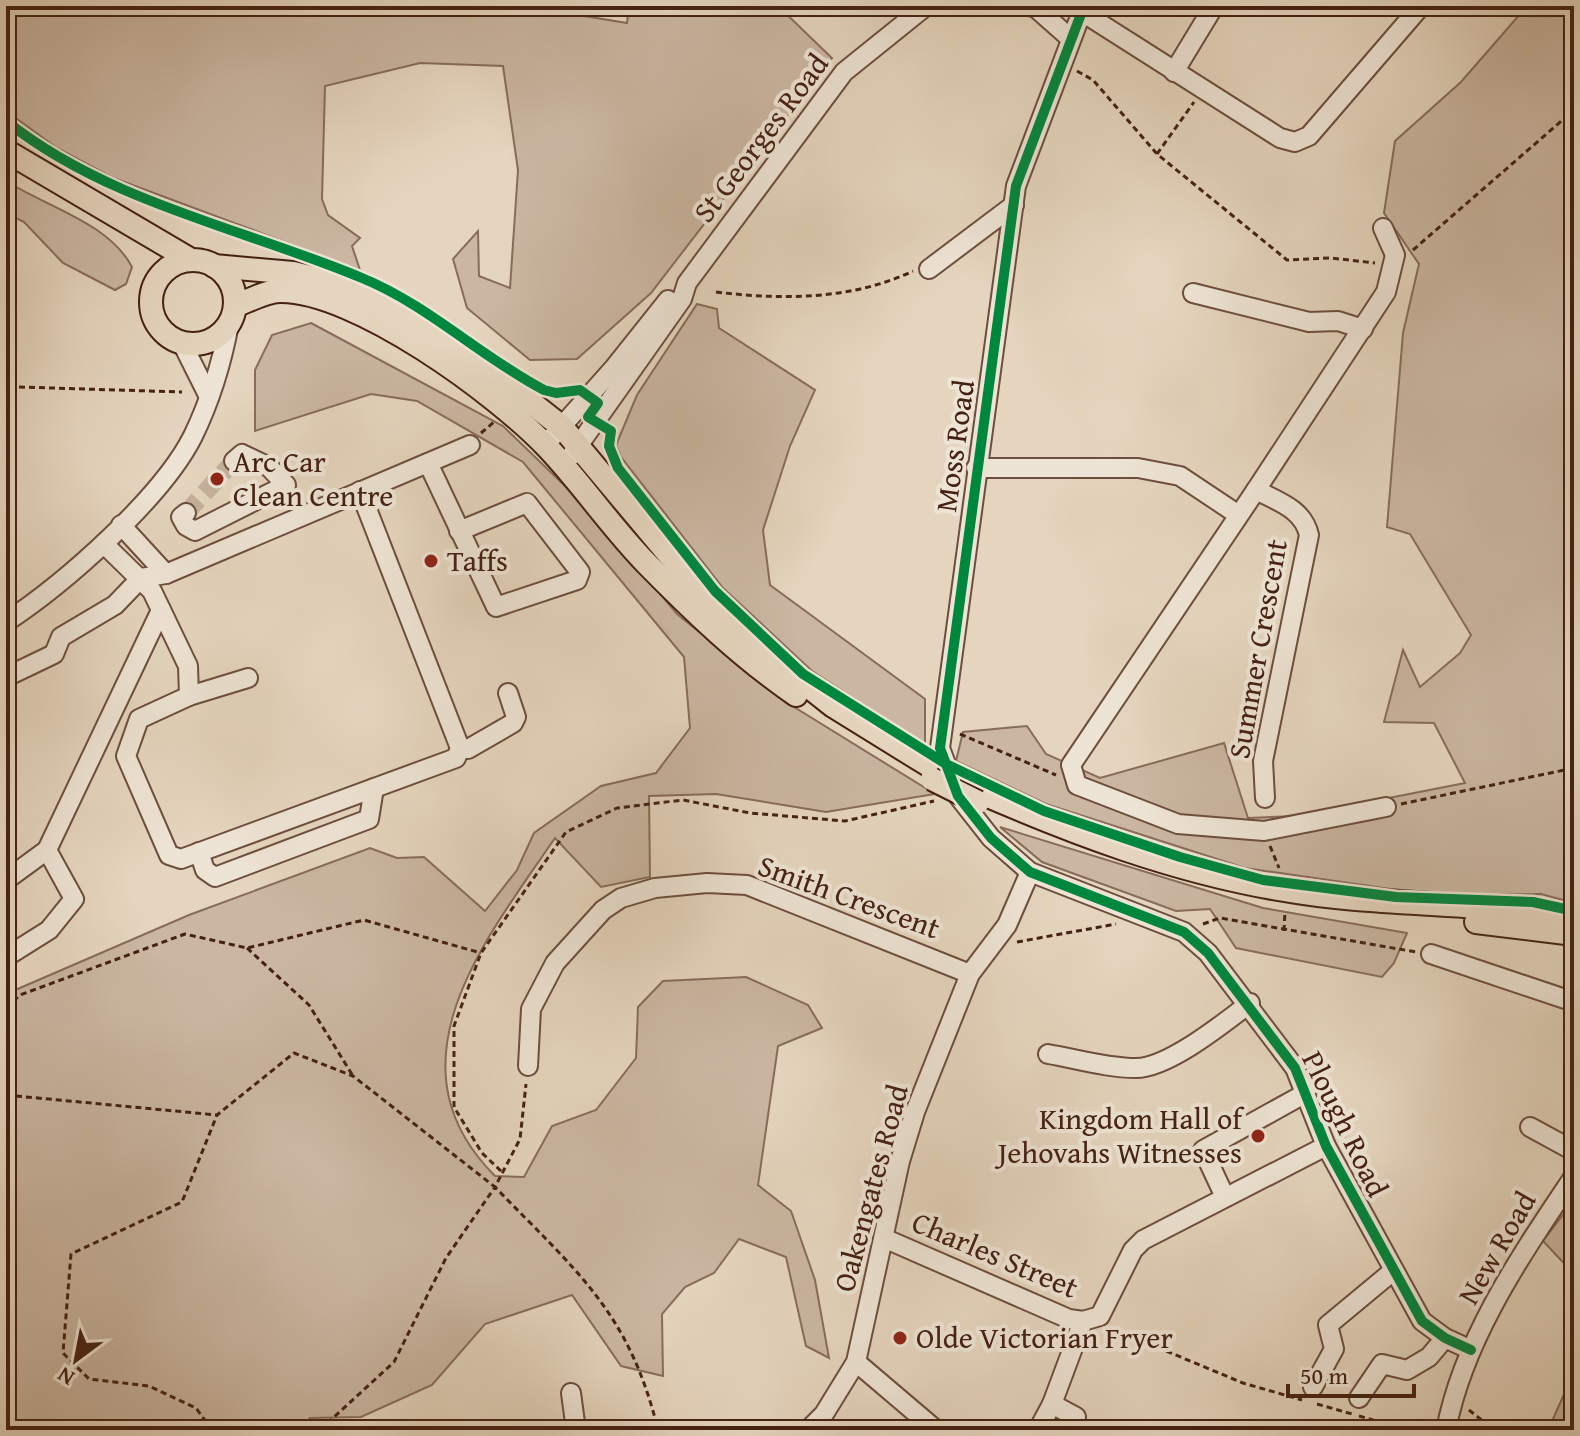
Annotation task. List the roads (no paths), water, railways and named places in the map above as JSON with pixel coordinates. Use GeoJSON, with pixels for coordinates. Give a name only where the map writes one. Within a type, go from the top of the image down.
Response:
{"type":"FeatureCollection","features":[{"type":"Feature","properties":{"kind":"main road"},"geometry":{"type":"LineString","coordinates":[[6,151],[191,260],[214,266],[293,273],[333,283],[385,305],[515,390],[562,427],[580,446],[696,587],[751,641],[808,688],[931,773],[1025,824],[1148,868],[1285,897],[1574,934]]}},
{"type":"Feature","properties":{"kind":"main road"},"geometry":{"type":"LineString","coordinates":[[136,227],[154,254],[159,277]]}},
{"type":"Feature","properties":{"kind":"main road"},"geometry":{"type":"LineString","coordinates":[[191,260],[168,268],[159,277],[151,298],[153,317],[164,333],[182,343],[200,344],[217,337],[232,315],[277,290],[331,300],[378,323],[448,366],[545,445],[643,560],[711,628],[768,676],[845,729],[931,773]]}},
{"type":"Feature","properties":{"kind":"main road"},"geometry":{"type":"LineString","coordinates":[[214,266],[226,276],[233,290],[232,315]]}},
{"type":"Feature","properties":{"kind":"main road"},"geometry":{"type":"LineString","coordinates":[[1285,897],[1574,919]]}},
{"type":"Feature","properties":{"kind":"street","name":"St Georges Road"},"geometry":{"type":"LineString","coordinates":[[563,465],[580,446],[682,299],[687,283],[844,72],[926,6]]}},
{"type":"Feature","properties":{"kind":"street"},"geometry":{"type":"LineString","coordinates":[[1174,72],[1214,6]]}},
{"type":"Feature","properties":{"kind":"street"},"geometry":{"type":"LineString","coordinates":[[1036,7],[1071,39]]}},
{"type":"Feature","properties":{"kind":"street"},"geometry":{"type":"LineString","coordinates":[[1083,9],[1174,72],[1280,138],[1295,142],[1309,136],[1417,7]]}},
{"type":"Feature","properties":{"kind":"street","name":"Moss Road"},"geometry":{"type":"LineString","coordinates":[[1030,872],[991,838],[940,748],[941,726],[1014,205],[1026,153],[1083,9]]}},
{"type":"Feature","properties":{"kind":"street"},"geometry":{"type":"LineString","coordinates":[[934,265],[1014,205]]}},
{"type":"Feature","properties":{"kind":"street","name":"Summer Crescent"},"geometry":{"type":"LineString","coordinates":[[1383,228],[1395,255],[1386,292],[1071,765],[1077,785],[1178,824],[1264,831],[1386,807]]}},
{"type":"Feature","properties":{"kind":"street","name":"St Georges Road"},"geometry":{"type":"LineString","coordinates":[[545,445],[613,369],[675,291],[687,283]]}},
{"type":"Feature","properties":{"kind":"street"},"geometry":{"type":"LineString","coordinates":[[1193,293],[1309,322],[1338,321],[1363,329]]}},
{"type":"Feature","properties":{"kind":"street"},"geometry":{"type":"LineString","coordinates":[[6,622],[34,604],[104,544],[165,477],[192,438],[209,397],[232,315]]}},
{"type":"Feature","properties":{"kind":"street"},"geometry":{"type":"LineString","coordinates":[[182,343],[209,397]]}},
{"type":"Feature","properties":{"kind":"street"},"geometry":{"type":"LineString","coordinates":[[6,677],[54,654],[61,637],[115,605],[141,578],[166,574],[470,445]]}},
{"type":"Feature","properties":{"kind":"street"},"geometry":{"type":"LineString","coordinates":[[186,513],[181,517],[186,526],[195,531],[286,485],[254,458],[242,454],[234,461]]}},
{"type":"Feature","properties":{"kind":"street"},"geometry":{"type":"LineString","coordinates":[[428,463],[459,531],[496,607],[577,580],[580,572],[527,503],[459,531]]}},
{"type":"Feature","properties":{"kind":"street"},"geometry":{"type":"LineString","coordinates":[[976,468],[1138,468],[1180,476],[1237,514]]}},
{"type":"Feature","properties":{"kind":"street","name":"Summer Crescent"},"geometry":{"type":"LineString","coordinates":[[1256,490],[1293,509],[1305,520],[1309,535],[1263,761],[1265,798]]}},
{"type":"Feature","properties":{"kind":"street"},"geometry":{"type":"LineString","coordinates":[[248,678],[189,696],[139,719],[126,756],[169,855],[181,859],[456,758],[460,748],[360,491]]}},
{"type":"Feature","properties":{"kind":"street"},"geometry":{"type":"LineString","coordinates":[[121,525],[166,574]]}},
{"type":"Feature","properties":{"kind":"street"},"geometry":{"type":"LineString","coordinates":[[104,544],[141,578],[161,610],[188,666],[189,696]]}},
{"type":"Feature","properties":{"kind":"street"},"geometry":{"type":"LineString","coordinates":[[6,880],[47,850],[161,610]]}},
{"type":"Feature","properties":{"kind":"street"},"geometry":{"type":"LineString","coordinates":[[460,748],[468,749],[513,723],[516,717],[508,693]]}},
{"type":"Feature","properties":{"kind":"street"},"geometry":{"type":"LineString","coordinates":[[199,852],[205,870],[215,877],[369,819],[374,788]]}},
{"type":"Feature","properties":{"kind":"street"},"geometry":{"type":"LineString","coordinates":[[6,957],[49,930],[74,899],[47,850]]}},
{"type":"Feature","properties":{"kind":"street","name":"Plough Road"},"geometry":{"type":"LineString","coordinates":[[1030,872],[1184,932],[1208,953],[1250,1003],[1295,1068],[1326,1146],[1422,1321],[1445,1338],[1471,1350]]}},
{"type":"Feature","properties":{"kind":"street","name":"Oakengates Road"},"geometry":{"type":"LineString","coordinates":[[808,1430],[824,1414],[856,1362],[886,1239],[900,1161],[915,1112],[970,974],[1007,925],[1030,872]]}},
{"type":"Feature","properties":{"kind":"street","name":"Smith Crescent"},"geometry":{"type":"LineString","coordinates":[[528,1066],[531,1009],[555,963],[603,910],[621,898],[655,888],[707,883],[747,885],[970,974]]}},
{"type":"Feature","properties":{"kind":"street"},"geometry":{"type":"LineString","coordinates":[[1431,954],[1574,1002]]}},
{"type":"Feature","properties":{"kind":"street"},"geometry":{"type":"LineString","coordinates":[[1048,1054],[1139,1068],[1156,1063],[1208,1034],[1250,1003]]}},
{"type":"Feature","properties":{"kind":"street"},"geometry":{"type":"LineString","coordinates":[[1225,1197],[1203,1150],[1306,1093]]}},
{"type":"Feature","properties":{"kind":"street"},"geometry":{"type":"LineString","coordinates":[[1530,1127],[1574,1151]]}},
{"type":"Feature","properties":{"kind":"street"},"geometry":{"type":"LineString","coordinates":[[1038,1430],[1092,1319],[1133,1250],[1143,1240],[1326,1146]]}},
{"type":"Feature","properties":{"kind":"street","name":"New Road"},"geometry":{"type":"LineString","coordinates":[[1446,1430],[1453,1396],[1471,1350],[1523,1253],[1574,1176]]}},
{"type":"Feature","properties":{"kind":"street","name":"Charles Street"},"geometry":{"type":"LineString","coordinates":[[886,1239],[1069,1319],[1092,1319]]}},
{"type":"Feature","properties":{"kind":"street"},"geometry":{"type":"LineString","coordinates":[[1313,1387],[1334,1349],[1328,1325],[1393,1271]]}},
{"type":"Feature","properties":{"kind":"street"},"geometry":{"type":"LineString","coordinates":[[1359,1398],[1382,1364],[1407,1370],[1429,1357],[1445,1338]]}},
{"type":"Feature","properties":{"kind":"street"},"geometry":{"type":"LineString","coordinates":[[856,1362],[936,1430]]}},
{"type":"Feature","properties":{"kind":"street"},"geometry":{"type":"LineString","coordinates":[[571,1393],[576,1430]]}},
{"type":"Feature","properties":{"kind":"street"},"geometry":{"type":"LineString","coordinates":[[1052,1404],[1073,1423]]}},
{"type":"Feature","properties":{"kind":"tunnel"},"geometry":{"type":"LineString","coordinates":[[186,513],[234,461]]}},
{"type":"Feature","properties":{"kind":"place","name":"Arc Car Clean Centre"},"geometry":{"type":"Point","coordinates":[217,479]}},
{"type":"Feature","properties":{"kind":"place","name":"Taffs"},"geometry":{"type":"Point","coordinates":[431,561]}},
{"type":"Feature","properties":{"kind":"place","name":"Kingdom Hall of Jehovahs Witnesses"},"geometry":{"type":"Point","coordinates":[1258,1136]}},
{"type":"Feature","properties":{"kind":"place","name":"Olde Victorian Fryer"},"geometry":{"type":"Point","coordinates":[900,1338]}}]}
